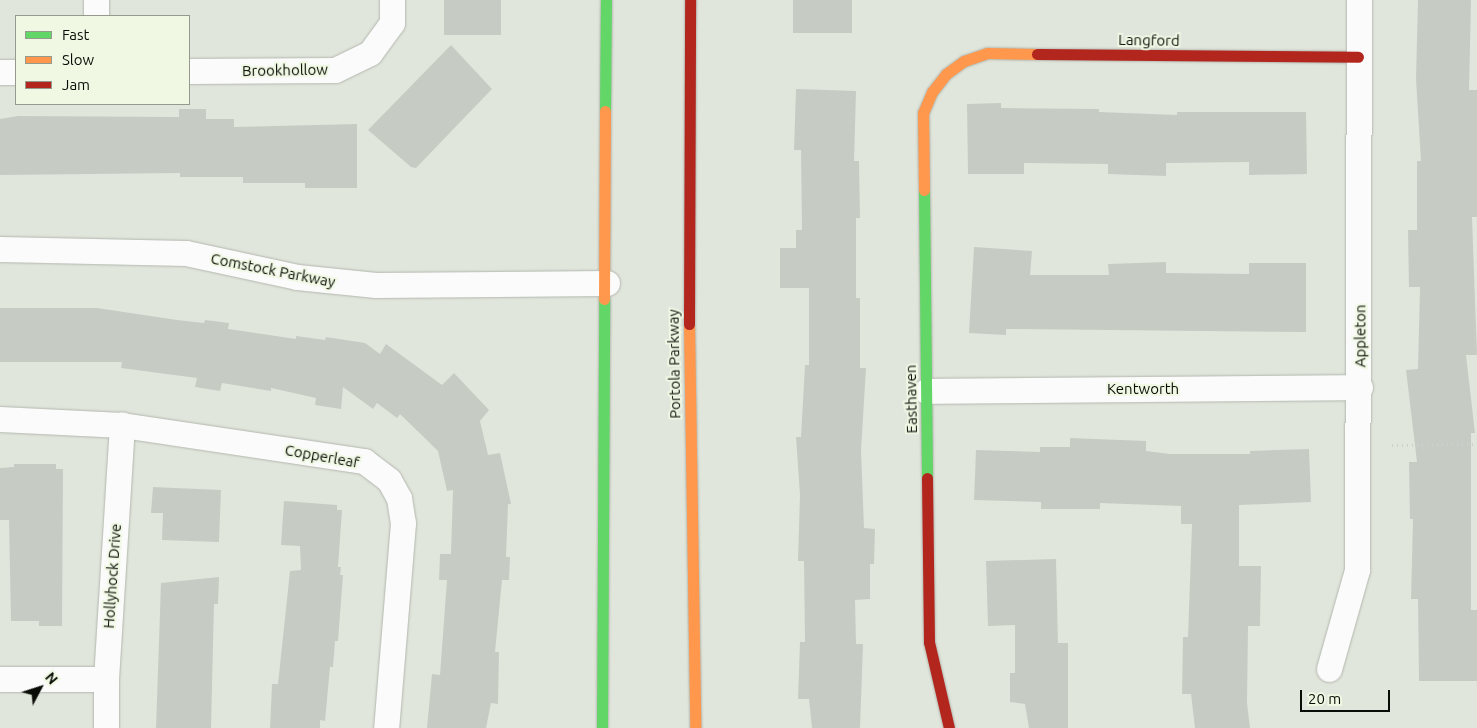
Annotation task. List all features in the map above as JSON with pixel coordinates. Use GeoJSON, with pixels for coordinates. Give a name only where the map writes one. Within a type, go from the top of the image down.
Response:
{"type":"FeatureCollection","features":[{"type":"Feature","properties":{"kind":"main road"},"geometry":{"type":"LineString","coordinates":[[602,728],[607,283],[606,0]]}},
{"type":"Feature","properties":{"kind":"main road","name":"Portola Parkway"},"geometry":{"type":"LineString","coordinates":[[690,0],[688,284],[694,728]]}},
{"type":"Feature","properties":{"kind":"main road","name":"Langford"},"geometry":{"type":"LineString","coordinates":[[946,74],[964,61],[987,53],[1358,57]]}},
{"type":"Feature","properties":{"kind":"main road","name":"Easthaven"},"geometry":{"type":"LineString","coordinates":[[946,74],[932,92],[923,113],[929,642],[949,728]]}},
{"type":"Feature","properties":{"kind":"street"},"geometry":{"type":"LineString","coordinates":[[96,0],[96,15]]}},
{"type":"Feature","properties":{"kind":"street","name":"Appleton"},"geometry":{"type":"LineString","coordinates":[[1329,669],[1357,570],[1360,387],[1358,0]]}},
{"type":"Feature","properties":{"kind":"street","name":"Brookhollow"},"geometry":{"type":"LineString","coordinates":[[190,71],[336,70],[370,52],[392,11]]}},
{"type":"Feature","properties":{"kind":"street"},"geometry":{"type":"LineString","coordinates":[[0,72],[15,72]]}},
{"type":"Feature","properties":{"kind":"street","name":"Comstock Parkway"},"geometry":{"type":"LineString","coordinates":[[0,249],[186,253],[297,277],[376,285],[607,283]]}},
{"type":"Feature","properties":{"kind":"street","name":"Kentworth"},"geometry":{"type":"LineString","coordinates":[[926,390],[1360,387]]}},
{"type":"Feature","properties":{"kind":"street","name":"Copperleaf"},"geometry":{"type":"LineString","coordinates":[[0,419],[122,425],[364,462],[389,480],[399,498],[403,523],[386,728]]}},
{"type":"Feature","properties":{"kind":"street","name":"Hollyhock Drive"},"geometry":{"type":"LineString","coordinates":[[106,728],[106,679],[122,425]]}},
{"type":"Feature","properties":{"kind":"street"},"geometry":{"type":"LineString","coordinates":[[0,679],[106,679]]}},
{"type":"Feature","properties":{"kind":"path"},"geometry":{"type":"LineString","coordinates":[[1392,445],[1477,444]]}},
{"type":"Feature","properties":{"kind":"building"},"geometry":{"type":"Polygon","coordinates":[[[444,0],[501,0],[501,35],[444,35],[444,0]]]}},
{"type":"Feature","properties":{"kind":"building"},"geometry":{"type":"Polygon","coordinates":[[[793,0],[852,0],[852,33],[793,33],[793,0]]]}},
{"type":"Feature","properties":{"kind":"building"},"geometry":{"type":"Polygon","coordinates":[[[1418,0],[1471,0],[1469,90],[1477,90],[1477,217],[1472,217],[1477,355],[1466,355],[1475,433],[1471,433],[1471,610],[1477,610],[1477,681],[1419,681],[1418,599],[1411,599],[1413,519],[1410,519],[1409,462],[1417,462],[1406,370],[1418,369],[1420,287],[1409,287],[1408,230],[1417,230],[1417,161],[1421,161],[1416,79],[1418,0]]]}},
{"type":"Feature","properties":{"kind":"building"},"geometry":{"type":"Polygon","coordinates":[[[451,45],[492,89],[416,168],[411,167],[368,130],[451,45]]]}},
{"type":"Feature","properties":{"kind":"building"},"geometry":{"type":"Polygon","coordinates":[[[796,89],[856,91],[854,161],[859,161],[860,218],[856,218],[856,298],[860,298],[860,368],[866,368],[861,450],[864,528],[875,529],[874,564],[870,564],[870,599],[855,600],[856,644],[863,644],[860,728],[812,728],[809,699],[798,699],[800,642],[805,642],[804,561],[798,561],[800,495],[796,437],[801,437],[805,365],[809,365],[809,288],[780,288],[780,248],[796,248],[796,230],[802,230],[801,150],[794,150],[796,89]]]}},
{"type":"Feature","properties":{"kind":"building"},"geometry":{"type":"Polygon","coordinates":[[[1001,103],[1001,108],[1099,109],[1099,112],[1177,115],[1177,112],[1306,112],[1307,174],[1249,175],[1249,162],[1166,163],[1166,176],[1108,174],[1108,164],[1024,163],[1024,174],[968,174],[967,104],[1001,103]]]}},
{"type":"Feature","properties":{"kind":"building"},"geometry":{"type":"Polygon","coordinates":[[[179,109],[206,109],[206,119],[234,119],[234,127],[357,124],[357,188],[305,188],[305,183],[243,183],[243,177],[180,177],[180,173],[0,175],[0,119],[18,116],[179,117],[179,109]]]}},
{"type":"Feature","properties":{"kind":"building"},"geometry":{"type":"Polygon","coordinates":[[[974,247],[1032,251],[1030,275],[1109,275],[1108,264],[1166,262],[1166,273],[1249,274],[1249,263],[1306,263],[1306,332],[1006,329],[1006,335],[969,333],[974,247]]]}},
{"type":"Feature","properties":{"kind":"building"},"geometry":{"type":"Polygon","coordinates":[[[0,308],[97,308],[204,323],[205,320],[229,323],[228,329],[296,339],[296,336],[325,340],[326,337],[365,343],[380,354],[386,344],[442,385],[454,373],[489,410],[480,421],[488,455],[500,453],[511,504],[508,504],[506,557],[510,557],[509,580],[502,580],[495,652],[499,652],[498,704],[491,703],[486,728],[427,728],[432,674],[440,675],[447,580],[439,580],[440,554],[451,554],[453,490],[447,491],[438,451],[400,414],[397,418],[377,403],[373,409],[343,387],[341,409],[315,405],[316,398],[271,388],[271,391],[222,383],[220,391],[195,387],[197,378],[121,368],[122,362],[0,362],[0,308]]]}},
{"type":"Feature","properties":{"kind":"building"},"geometry":{"type":"Polygon","coordinates":[[[1070,438],[1146,441],[1146,451],[1170,454],[1250,454],[1250,451],[1309,449],[1311,502],[1239,505],[1239,566],[1261,566],[1260,626],[1248,626],[1247,703],[1250,728],[1195,728],[1191,694],[1182,694],[1183,637],[1188,637],[1192,524],[1181,524],[1181,506],[1100,503],[1100,509],[1041,509],[1041,502],[974,500],[976,450],[1040,452],[1040,447],[1070,447],[1070,438]]]}},
{"type":"Feature","properties":{"kind":"building"},"geometry":{"type":"Polygon","coordinates":[[[14,464],[56,464],[56,469],[63,469],[62,626],[39,626],[39,621],[11,621],[9,520],[0,520],[0,468],[14,467],[14,464]]]}},
{"type":"Feature","properties":{"kind":"building"},"geometry":{"type":"Polygon","coordinates":[[[153,487],[221,490],[219,542],[162,540],[163,513],[151,513],[153,487]]]}},
{"type":"Feature","properties":{"kind":"building"},"geometry":{"type":"Polygon","coordinates":[[[284,501],[337,505],[337,510],[342,510],[338,567],[341,567],[340,575],[343,575],[338,641],[335,641],[333,667],[330,667],[325,721],[320,720],[320,728],[270,728],[272,684],[278,684],[290,571],[301,570],[300,546],[281,545],[284,501]]]}},
{"type":"Feature","properties":{"kind":"building"},"geometry":{"type":"Polygon","coordinates":[[[1056,559],[1058,643],[1068,643],[1068,728],[1029,728],[1025,704],[1010,702],[1010,673],[1015,673],[1015,625],[988,626],[986,561],[1056,559]]]}},
{"type":"Feature","properties":{"kind":"building"},"geometry":{"type":"Polygon","coordinates":[[[219,577],[218,604],[214,604],[211,728],[156,728],[161,583],[219,577]]]}},
{"type":"Feature","properties":{"kind":"traffic: fast"},"geometry":{"type":"LineString","coordinates":[[605,111],[606,0]]}},
{"type":"Feature","properties":{"kind":"traffic: fast"},"geometry":{"type":"LineString","coordinates":[[924,190],[927,478]]}},
{"type":"Feature","properties":{"kind":"traffic: fast"},"geometry":{"type":"LineString","coordinates":[[602,728],[604,299]]}},
{"type":"Feature","properties":{"kind":"traffic: slow"},"geometry":{"type":"LineString","coordinates":[[924,190],[923,113],[932,92],[946,74],[964,61],[987,53],[1037,54]]}},
{"type":"Feature","properties":{"kind":"traffic: slow"},"geometry":{"type":"LineString","coordinates":[[604,299],[605,111]]}},
{"type":"Feature","properties":{"kind":"traffic: slow"},"geometry":{"type":"LineString","coordinates":[[689,324],[695,728]]}},
{"type":"Feature","properties":{"kind":"traffic: jam"},"geometry":{"type":"LineString","coordinates":[[689,324],[690,0]]}},
{"type":"Feature","properties":{"kind":"traffic: jam"},"geometry":{"type":"LineString","coordinates":[[1037,54],[1358,57]]}},
{"type":"Feature","properties":{"kind":"traffic: jam"},"geometry":{"type":"LineString","coordinates":[[927,478],[929,642],[949,728]]}}]}
